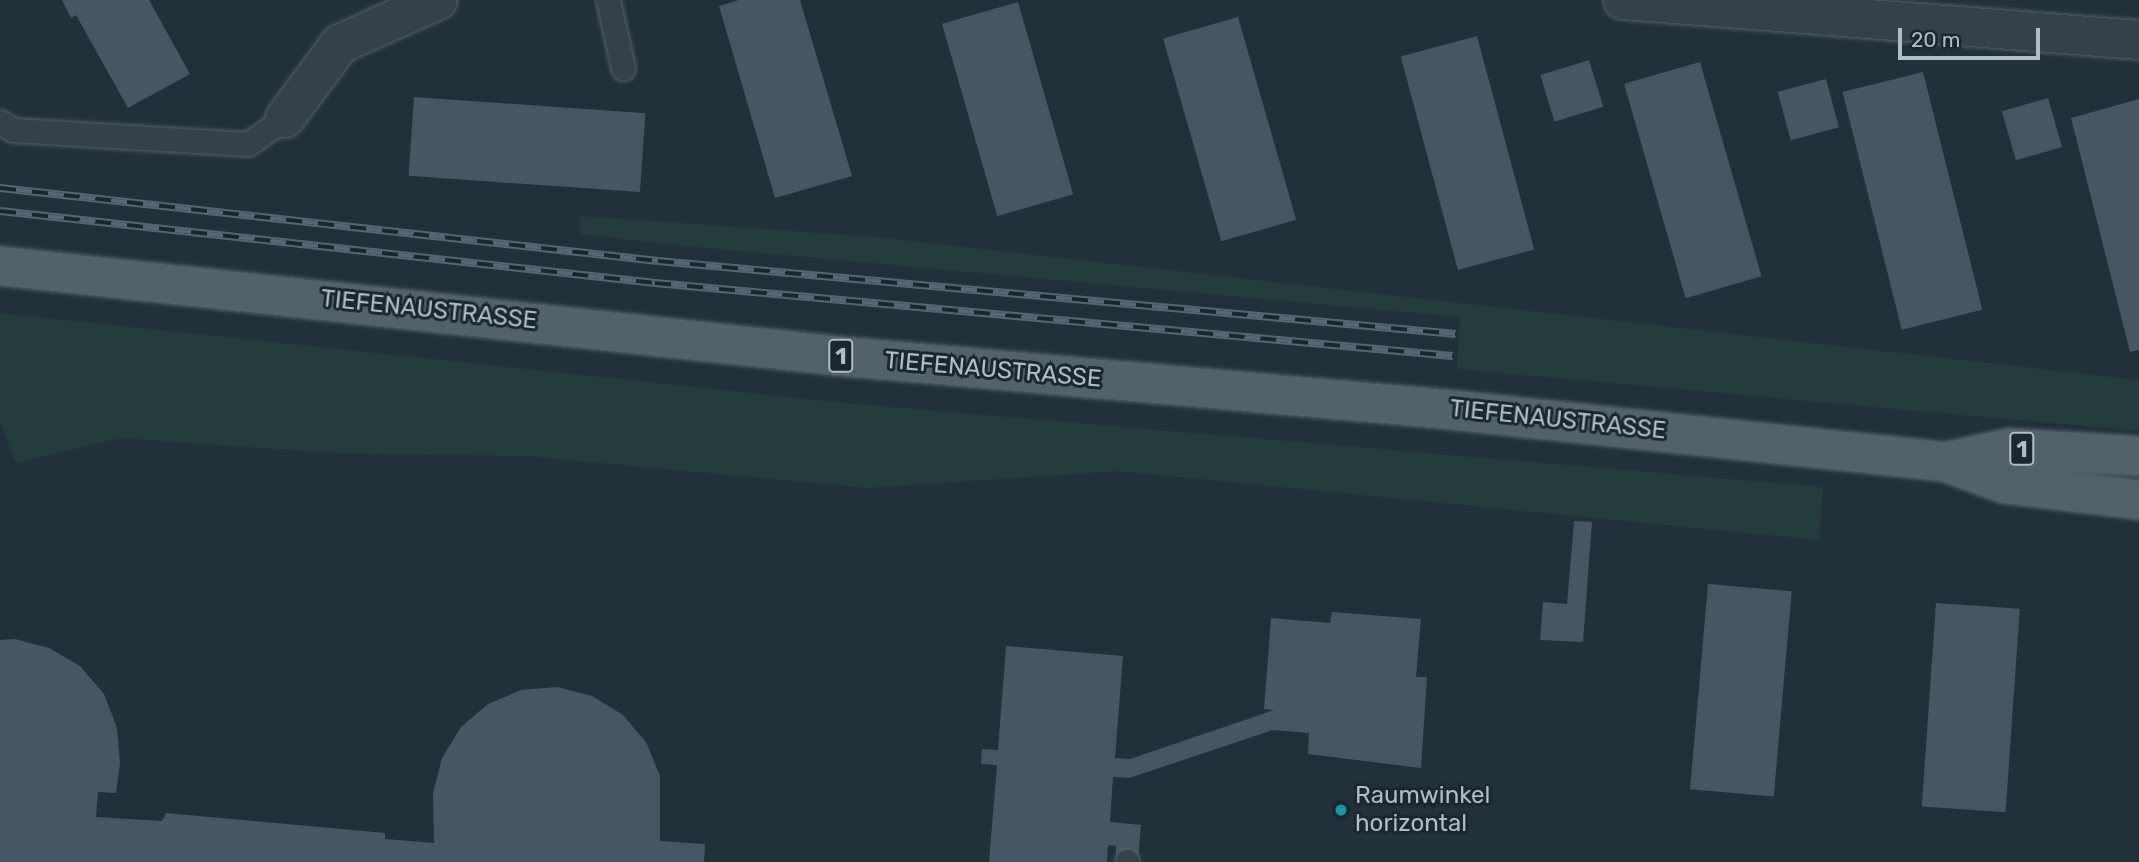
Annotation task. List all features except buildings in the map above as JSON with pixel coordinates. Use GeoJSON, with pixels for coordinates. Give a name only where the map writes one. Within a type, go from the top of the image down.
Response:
{"type":"FeatureCollection","features":[{"type":"Feature","properties":{"kind":"main road","name":"TIEFENAUSTRASSE"},"geometry":{"type":"LineString","coordinates":[[0,266],[261,290],[838,356],[1456,410],[1945,462],[2005,484],[2139,500]]}},
{"type":"Feature","properties":{"kind":"main road","name":"TIEFENAUSTRASSE"},"geometry":{"type":"LineString","coordinates":[[1945,462],[2009,449],[2139,456]]}},
{"type":"Feature","properties":{"kind":"street"},"geometry":{"type":"LineString","coordinates":[[285,118],[340,44],[438,0]]}},
{"type":"Feature","properties":{"kind":"street"},"geometry":{"type":"LineString","coordinates":[[1623,0],[2139,40]]}},
{"type":"Feature","properties":{"kind":"lane"},"geometry":{"type":"LineString","coordinates":[[608,0],[623,68]]}},
{"type":"Feature","properties":{"kind":"lane"},"geometry":{"type":"LineString","coordinates":[[0,122],[13,130],[248,144],[285,118]]}},
{"type":"Feature","properties":{"kind":"green space"},"geometry":{"type":"Polygon","coordinates":[[[580,216],[876,237],[2139,380],[2139,431],[1457,369],[1460,317],[579,234],[580,216]]]}},
{"type":"Feature","properties":{"kind":"green space"},"geometry":{"type":"Polygon","coordinates":[[[0,313],[845,403],[1823,487],[1819,540],[1118,471],[868,488],[525,456],[331,453],[120,438],[16,463],[0,422],[0,313]]]}},
{"type":"Feature","properties":{"kind":"railway"},"geometry":{"type":"LineString","coordinates":[[0,188],[658,261],[1456,334]]}},
{"type":"Feature","properties":{"kind":"railway"},"geometry":{"type":"LineString","coordinates":[[0,211],[655,283],[1453,356]]}},
{"type":"Feature","properties":{"kind":"place","name":"Raumwinkel horizontal"},"geometry":{"type":"Point","coordinates":[1341,810]}}]}
